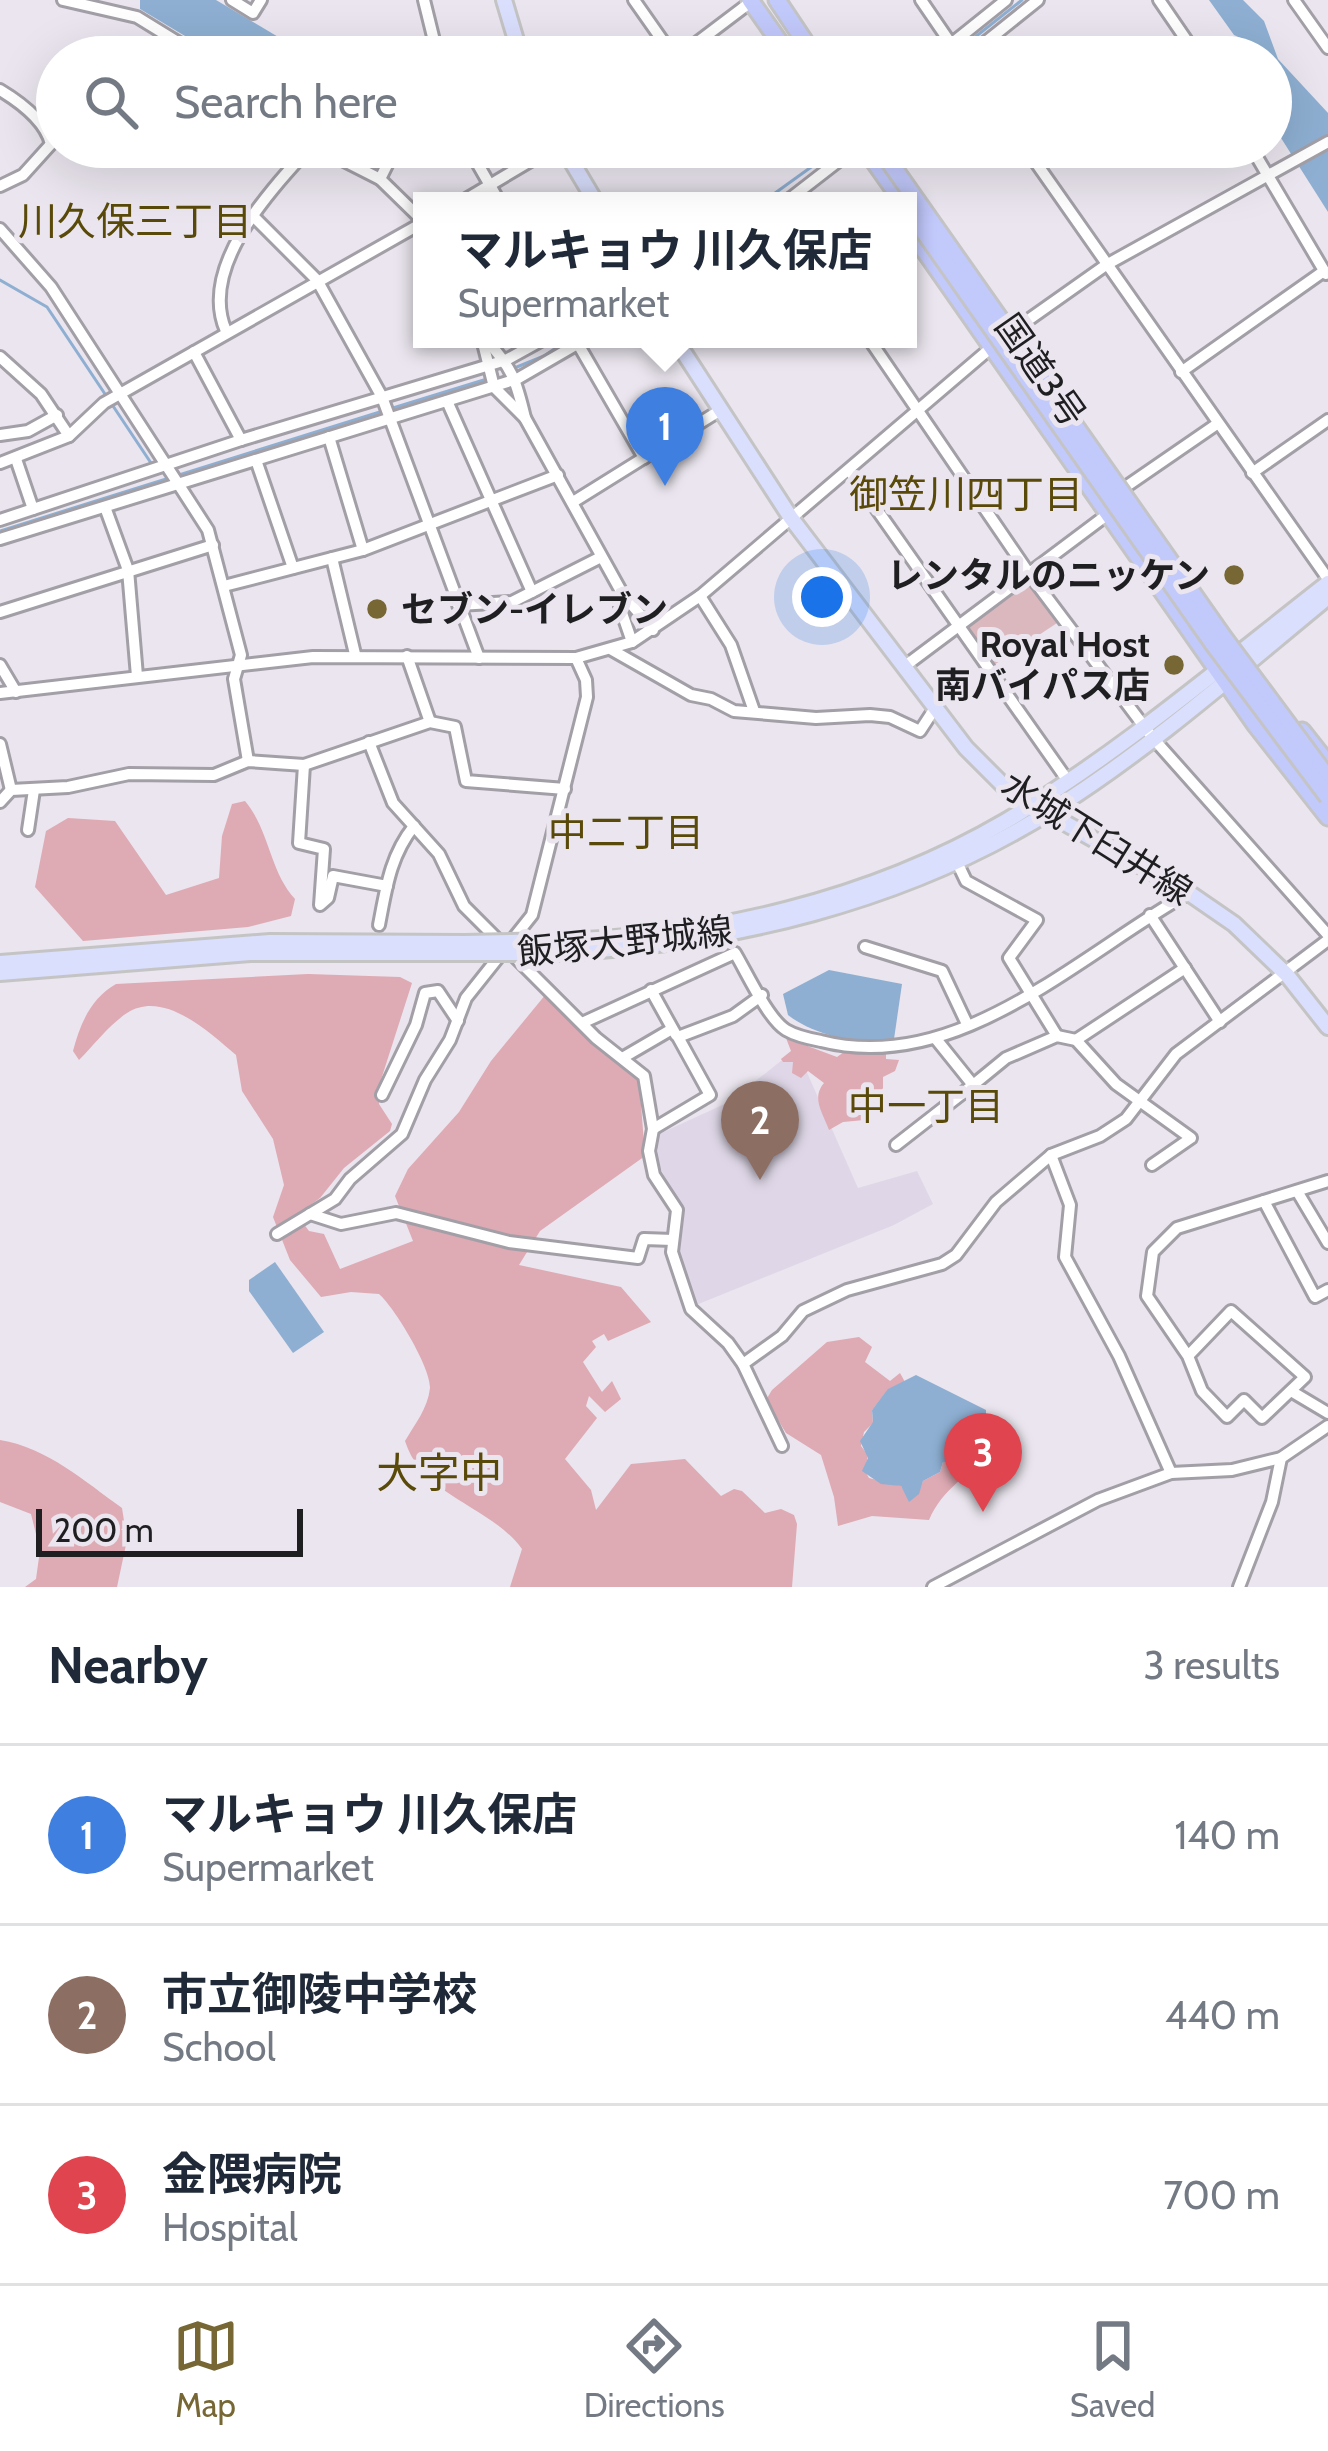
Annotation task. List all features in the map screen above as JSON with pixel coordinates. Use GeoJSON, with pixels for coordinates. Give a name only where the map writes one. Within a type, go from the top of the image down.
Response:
{"type":"FeatureCollection","features":[{"type":"Feature","properties":{"kind":"highway"},"geometry":{"type":"LineString","coordinates":[[754,0],[777,36]]}},
{"type":"Feature","properties":{"kind":"highway"},"geometry":{"type":"LineString","coordinates":[[754,0],[783,36]]}},
{"type":"Feature","properties":{"kind":"highway"},"geometry":{"type":"LineString","coordinates":[[777,0],[801,36]]}},
{"type":"Feature","properties":{"kind":"highway"},"geometry":{"type":"LineString","coordinates":[[786,0],[810,36]]}},
{"type":"Feature","properties":{"kind":"highway"},"geometry":{"type":"LineString","coordinates":[[874,168],[894,192]]}},
{"type":"Feature","properties":{"kind":"highway","name":"国道3号"},"geometry":{"type":"LineString","coordinates":[[917,196],[1245,656],[1328,764]]}},
{"type":"Feature","properties":{"kind":"highway"},"geometry":{"type":"LineString","coordinates":[[917,197],[1211,620],[1328,778]]}},
{"type":"Feature","properties":{"kind":"highway"},"geometry":{"type":"LineString","coordinates":[[917,222],[1214,645],[1328,797]]}},
{"type":"Feature","properties":{"kind":"highway","name":"国道3号"},"geometry":{"type":"LineString","coordinates":[[917,240],[1296,780],[1328,818]]}},
{"type":"Feature","properties":{"kind":"main road"},"geometry":{"type":"LineString","coordinates":[[504,0],[512,36]]}},
{"type":"Feature","properties":{"kind":"main road","name":"水城下臼井線"},"geometry":{"type":"LineString","coordinates":[[680,348],[791,518],[966,748],[1010,791],[1189,892],[1234,924],[1286,975],[1328,1027]]}},
{"type":"Feature","properties":{"kind":"main road"},"geometry":{"type":"LineString","coordinates":[[1245,656],[1328,580]]}},
{"type":"Feature","properties":{"kind":"main road"},"geometry":{"type":"LineString","coordinates":[[1245,656],[1328,598]]}},
{"type":"Feature","properties":{"kind":"main road","name":"飯塚大野城線"},"geometry":{"type":"LineString","coordinates":[[0,974],[250,953],[652,946],[762,927],[862,898],[956,860],[1050,812],[1245,656]]}},
{"type":"Feature","properties":{"kind":"main road","name":"飯塚大野城線"},"geometry":{"type":"LineString","coordinates":[[553,947],[712,926],[829,897],[958,846],[1148,731]]}},
{"type":"Feature","properties":{"kind":"main road","name":"飯塚大野城線"},"geometry":{"type":"LineString","coordinates":[[0,963],[270,942],[465,948]]}},
{"type":"Feature","properties":{"kind":"street"},"geometry":{"type":"LineString","coordinates":[[63,0],[137,17],[168,36]]}},
{"type":"Feature","properties":{"kind":"street"},"geometry":{"type":"LineString","coordinates":[[232,0],[253,13],[260,0]]}},
{"type":"Feature","properties":{"kind":"street"},"geometry":{"type":"LineString","coordinates":[[424,0],[433,36]]}},
{"type":"Feature","properties":{"kind":"street"},"geometry":{"type":"LineString","coordinates":[[634,0],[661,36]]}},
{"type":"Feature","properties":{"kind":"street"},"geometry":{"type":"LineString","coordinates":[[705,36],[754,0]]}},
{"type":"Feature","properties":{"kind":"street"},"geometry":{"type":"LineString","coordinates":[[921,0],[946,36]]}},
{"type":"Feature","properties":{"kind":"street"},"geometry":{"type":"LineString","coordinates":[[961,36],[1006,0]]}},
{"type":"Feature","properties":{"kind":"street"},"geometry":{"type":"LineString","coordinates":[[991,36],[1038,0]]}},
{"type":"Feature","properties":{"kind":"street"},"geometry":{"type":"LineString","coordinates":[[1159,0],[1185,36]]}},
{"type":"Feature","properties":{"kind":"street"},"geometry":{"type":"LineString","coordinates":[[1294,0],[1328,48]]}},
{"type":"Feature","properties":{"kind":"street"},"geometry":{"type":"LineString","coordinates":[[0,90],[36,119]]}},
{"type":"Feature","properties":{"kind":"street"},"geometry":{"type":"LineString","coordinates":[[1292,163],[1328,142]]}},
{"type":"Feature","properties":{"kind":"street"},"geometry":{"type":"LineString","coordinates":[[0,186],[23,175],[36,161]]}},
{"type":"Feature","properties":{"kind":"street"},"geometry":{"type":"LineString","coordinates":[[226,331],[221,319],[225,266],[236,240],[292,168]]}},
{"type":"Feature","properties":{"kind":"street"},"geometry":{"type":"LineString","coordinates":[[357,168],[380,179],[413,213]]}},
{"type":"Feature","properties":{"kind":"street"},"geometry":{"type":"LineString","coordinates":[[380,179],[386,168]]}},
{"type":"Feature","properties":{"kind":"street"},"geometry":{"type":"LineString","coordinates":[[481,168],[494,192]]}},
{"type":"Feature","properties":{"kind":"street"},"geometry":{"type":"LineString","coordinates":[[479,192],[519,168]]}},
{"type":"Feature","properties":{"kind":"street"},"geometry":{"type":"LineString","coordinates":[[799,192],[831,168]]}},
{"type":"Feature","properties":{"kind":"street"},"geometry":{"type":"LineString","coordinates":[[1042,168],[1328,580]]}},
{"type":"Feature","properties":{"kind":"street"},"geometry":{"type":"LineString","coordinates":[[1181,372],[1326,274],[1267,168]]}},
{"type":"Feature","properties":{"kind":"street"},"geometry":{"type":"LineString","coordinates":[[0,694],[355,654],[576,658],[632,642],[700,596],[1013,330],[1106,265],[1282,168]]}},
{"type":"Feature","properties":{"kind":"street"},"geometry":{"type":"LineString","coordinates":[[254,217],[317,280],[382,399],[479,658]]}},
{"type":"Feature","properties":{"kind":"street"},"geometry":{"type":"LineString","coordinates":[[0,464],[69,436],[113,398],[413,227]]}},
{"type":"Feature","properties":{"kind":"street"},"geometry":{"type":"LineString","coordinates":[[0,229],[51,287],[113,398],[169,467],[213,545],[241,656],[234,679],[248,761]]}},
{"type":"Feature","properties":{"kind":"street"},"geometry":{"type":"LineString","coordinates":[[485,348],[494,387],[525,418],[622,593],[653,630]]}},
{"type":"Feature","properties":{"kind":"street"},"geometry":{"type":"LineString","coordinates":[[492,348],[517,379],[525,418]]}},
{"type":"Feature","properties":{"kind":"street"},"geometry":{"type":"LineString","coordinates":[[0,520],[241,440],[506,361],[528,348]]}},
{"type":"Feature","properties":{"kind":"street"},"geometry":{"type":"LineString","coordinates":[[0,538],[494,387],[571,348]]}},
{"type":"Feature","properties":{"kind":"street"},"geometry":{"type":"LineString","coordinates":[[585,348],[644,458]]}},
{"type":"Feature","properties":{"kind":"street"},"geometry":{"type":"LineString","coordinates":[[743,1364],[782,1336],[813,1305],[847,1290],[942,1264],[956,1255],[996,1202],[1051,1155],[1100,1136],[1126,1119],[1176,1054],[1286,975],[1328,938],[1148,731],[1030,575],[875,348]]}},
{"type":"Feature","properties":{"kind":"street"},"geometry":{"type":"LineString","coordinates":[[194,352],[241,440]]}},
{"type":"Feature","properties":{"kind":"street"},"geometry":{"type":"LineString","coordinates":[[0,357],[41,394],[69,436]]}},
{"type":"Feature","properties":{"kind":"street"},"geometry":{"type":"LineString","coordinates":[[447,401],[532,592]]}},
{"type":"Feature","properties":{"kind":"street"},"geometry":{"type":"LineString","coordinates":[[573,502],[718,412]]}},
{"type":"Feature","properties":{"kind":"street"},"geometry":{"type":"LineString","coordinates":[[0,435],[28,431],[57,415]]}},
{"type":"Feature","properties":{"kind":"street"},"geometry":{"type":"LineString","coordinates":[[1252,473],[1328,420]]}},
{"type":"Feature","properties":{"kind":"street"},"geometry":{"type":"LineString","coordinates":[[1124,488],[1217,424]]}},
{"type":"Feature","properties":{"kind":"street"},"geometry":{"type":"LineString","coordinates":[[328,437],[363,550]]}},
{"type":"Feature","properties":{"kind":"street"},"geometry":{"type":"LineString","coordinates":[[16,459],[34,509]]}},
{"type":"Feature","properties":{"kind":"street"},"geometry":{"type":"LineString","coordinates":[[256,460],[293,568]]}},
{"type":"Feature","properties":{"kind":"street"},"geometry":{"type":"LineString","coordinates":[[850,470],[1068,781]]}},
{"type":"Feature","properties":{"kind":"street"},"geometry":{"type":"LineString","coordinates":[[224,586],[363,550],[558,475]]}},
{"type":"Feature","properties":{"kind":"street"},"geometry":{"type":"LineString","coordinates":[[105,507],[128,570],[137,676]]}},
{"type":"Feature","properties":{"kind":"street"},"geometry":{"type":"LineString","coordinates":[[905,666],[1108,514]]}},
{"type":"Feature","properties":{"kind":"street"},"geometry":{"type":"LineString","coordinates":[[0,612],[213,545]]}},
{"type":"Feature","properties":{"kind":"street"},"geometry":{"type":"LineString","coordinates":[[458,605],[512,602],[602,557]]}},
{"type":"Feature","properties":{"kind":"street"},"geometry":{"type":"LineString","coordinates":[[332,558],[355,654]]}},
{"type":"Feature","properties":{"kind":"street"},"geometry":{"type":"LineString","coordinates":[[622,593],[620,607],[632,642]]}},
{"type":"Feature","properties":{"kind":"street"},"geometry":{"type":"LineString","coordinates":[[700,596],[730,645],[754,711]]}},
{"type":"Feature","properties":{"kind":"street"},"geometry":{"type":"LineString","coordinates":[[612,650],[691,695],[734,711],[815,718],[890,717],[920,731],[935,708]]}},
{"type":"Feature","properties":{"kind":"street"},"geometry":{"type":"LineString","coordinates":[[407,656],[430,722]]}},
{"type":"Feature","properties":{"kind":"street"},"geometry":{"type":"LineString","coordinates":[[278,1234],[335,1198],[402,1134],[466,998],[532,915],[587,697],[586,680],[576,658]]}},
{"type":"Feature","properties":{"kind":"street"},"geometry":{"type":"LineString","coordinates":[[0,665],[16,692]]}},
{"type":"Feature","properties":{"kind":"street"},"geometry":{"type":"LineString","coordinates":[[0,802],[11,790],[129,773],[214,776],[248,761],[304,765],[430,722],[455,727],[466,781],[565,789]]}},
{"type":"Feature","properties":{"kind":"street"},"geometry":{"type":"LineString","coordinates":[[369,742],[393,803],[439,854],[464,906],[596,1038],[644,1076],[653,1129],[649,1151],[654,1175],[676,1210],[672,1252],[692,1309],[743,1364],[782,1446]]}},
{"type":"Feature","properties":{"kind":"street"},"geometry":{"type":"LineString","coordinates":[[0,744],[11,790]]}},
{"type":"Feature","properties":{"kind":"street"},"geometry":{"type":"LineString","coordinates":[[304,765],[299,843],[324,849],[320,905],[328,898],[333,875],[387,886]]}},
{"type":"Feature","properties":{"kind":"street"},"geometry":{"type":"LineString","coordinates":[[28,830],[34,790]]}},
{"type":"Feature","properties":{"kind":"street"},"geometry":{"type":"LineString","coordinates":[[379,926],[399,844],[414,826]]}},
{"type":"Feature","properties":{"kind":"street"},"geometry":{"type":"LineString","coordinates":[[956,860],[966,880],[1037,920],[1009,958],[1057,1036]]}},
{"type":"Feature","properties":{"kind":"street"},"geometry":{"type":"LineString","coordinates":[[582,1023],[735,953],[784,1029],[843,1047],[910,1046],[936,1039],[1031,995],[1189,892]]}},
{"type":"Feature","properties":{"kind":"street"},"geometry":{"type":"LineString","coordinates":[[1150,915],[1220,1022]]}},
{"type":"Feature","properties":{"kind":"street"},"geometry":{"type":"LineString","coordinates":[[866,947],[942,971],[968,1024]]}},
{"type":"Feature","properties":{"kind":"street"},"geometry":{"type":"LineString","coordinates":[[1076,1040],[1185,968]]}},
{"type":"Feature","properties":{"kind":"street"},"geometry":{"type":"LineString","coordinates":[[651,990],[710,1095],[653,1129]]}},
{"type":"Feature","properties":{"kind":"street"},"geometry":{"type":"LineString","coordinates":[[382,1094],[416,1025],[425,993],[438,991],[458,1021]]}},
{"type":"Feature","properties":{"kind":"street"},"geometry":{"type":"LineString","coordinates":[[624,1057],[675,1033],[733,1016],[762,995]]}},
{"type":"Feature","properties":{"kind":"street"},"geometry":{"type":"LineString","coordinates":[[896,1145],[1006,1058],[1057,1036],[1076,1040],[1140,1103],[1190,1138],[1152,1165]]}},
{"type":"Feature","properties":{"kind":"street"},"geometry":{"type":"LineString","coordinates":[[936,1039],[973,1085]]}},
{"type":"Feature","properties":{"kind":"street"},"geometry":{"type":"LineString","coordinates":[[1051,1155],[1070,1205],[1065,1257],[1119,1356],[1171,1472]]}},
{"type":"Feature","properties":{"kind":"street"},"geometry":{"type":"LineString","coordinates":[[1188,1356],[1231,1311],[1305,1377],[1262,1418],[1244,1400],[1227,1417],[1202,1391],[1188,1356],[1147,1296],[1154,1252],[1177,1228],[1328,1181]]}},
{"type":"Feature","properties":{"kind":"street"},"geometry":{"type":"LineString","coordinates":[[1298,1191],[1328,1244]]}},
{"type":"Feature","properties":{"kind":"street"},"geometry":{"type":"LineString","coordinates":[[1264,1201],[1316,1298],[1328,1290]]}},
{"type":"Feature","properties":{"kind":"street"},"geometry":{"type":"LineString","coordinates":[[310,1214],[341,1224],[396,1213],[509,1243],[638,1258],[644,1239],[673,1240]]}},
{"type":"Feature","properties":{"kind":"street"},"geometry":{"type":"LineString","coordinates":[[1291,1391],[1328,1413]]}},
{"type":"Feature","properties":{"kind":"street"},"geometry":{"type":"LineString","coordinates":[[933,1587],[1099,1500],[1171,1472],[1232,1470],[1281,1458],[1328,1426]]}},
{"type":"Feature","properties":{"kind":"street"},"geometry":{"type":"LineString","coordinates":[[1239,1587],[1272,1502],[1281,1458]]}},
{"type":"Feature","properties":{"kind":"shaded area"},"geometry":{"type":"Polygon","coordinates":[[[1026,585],[1035,587],[1060,621],[994,665],[968,631],[969,623],[1026,585]]]}},
{"type":"Feature","properties":{"kind":"shaded area"},"geometry":{"type":"Polygon","coordinates":[[[245,801],[295,899],[291,916],[248,927],[83,941],[35,887],[46,831],[68,818],[115,821],[166,895],[219,878],[222,836],[232,804],[245,801]]]}},
{"type":"Feature","properties":{"kind":"shaded area"},"geometry":{"type":"Polygon","coordinates":[[[308,974],[400,977],[412,983],[378,1089],[379,1104],[392,1124],[390,1131],[297,1215],[309,1231],[324,1234],[340,1269],[413,1241],[395,1196],[408,1169],[459,1112],[491,1061],[546,994],[593,1045],[639,1079],[645,1156],[540,1231],[519,1265],[621,1287],[651,1322],[608,1341],[604,1334],[592,1341],[596,1347],[583,1362],[602,1392],[612,1381],[621,1399],[605,1412],[589,1396],[586,1406],[597,1418],[565,1459],[591,1490],[596,1510],[631,1464],[685,1459],[721,1496],[734,1489],[742,1491],[765,1513],[781,1509],[794,1515],[792,1587],[510,1587],[522,1549],[509,1534],[426,1475],[405,1441],[430,1388],[419,1353],[394,1312],[379,1294],[321,1297],[290,1260],[273,1217],[284,1185],[273,1139],[242,1091],[236,1055],[186,1017],[156,1006],[127,1013],[79,1060],[73,1051],[88,1013],[116,984],[308,974]]]}},
{"type":"Feature","properties":{"kind":"shaded area"},"geometry":{"type":"Polygon","coordinates":[[[786,1038],[837,1057],[844,1052],[886,1051],[886,1059],[899,1060],[895,1071],[883,1077],[883,1088],[864,1120],[843,1122],[829,1130],[818,1100],[824,1083],[808,1071],[801,1078],[792,1073],[793,1062],[781,1059],[791,1051],[786,1038]]]}},
{"type":"Feature","properties":{"kind":"shaded area"},"geometry":{"type":"Polygon","coordinates":[[[791,1053],[801,1059],[858,1188],[917,1171],[933,1204],[894,1225],[696,1305],[678,1251],[681,1210],[657,1161],[659,1134],[729,1102],[791,1053]]]}},
{"type":"Feature","properties":{"kind":"shaded area"},"geometry":{"type":"Polygon","coordinates":[[[859,1337],[872,1347],[865,1362],[890,1381],[900,1373],[905,1382],[889,1389],[872,1410],[873,1423],[864,1432],[861,1446],[868,1455],[865,1471],[869,1478],[901,1486],[909,1499],[918,1494],[923,1481],[940,1472],[943,1462],[959,1447],[980,1434],[986,1451],[941,1499],[929,1520],[872,1516],[838,1526],[821,1455],[786,1433],[766,1400],[827,1342],[859,1337]]]}},
{"type":"Feature","properties":{"kind":"shaded area"},"geometry":{"type":"Polygon","coordinates":[[[0,1440],[50,1458],[122,1508],[127,1540],[117,1587],[25,1587],[36,1579],[40,1550],[31,1514],[0,1502],[0,1440]]]}},
{"type":"Feature","properties":{"kind":"water"},"geometry":{"type":"Polygon","coordinates":[[[140,0],[216,0],[277,36],[185,36],[140,9],[140,0]]]}},
{"type":"Feature","properties":{"kind":"water"},"geometry":{"type":"Polygon","coordinates":[[[1209,0],[1243,0],[1264,21],[1270,36],[1234,35],[1209,0]]]}},
{"type":"Feature","properties":{"kind":"water"},"geometry":{"type":"Polygon","coordinates":[[[1292,74],[1328,113],[1328,212],[1292,155],[1292,74]]]}},
{"type":"Feature","properties":{"kind":"water"},"geometry":{"type":"Polygon","coordinates":[[[829,970],[902,984],[894,1039],[838,1038],[788,1015],[783,994],[829,970]]]}},
{"type":"Feature","properties":{"kind":"water"},"geometry":{"type":"Polygon","coordinates":[[[275,1262],[324,1332],[293,1353],[249,1291],[249,1280],[275,1262]]]}},
{"type":"Feature","properties":{"kind":"water"},"geometry":{"type":"Polygon","coordinates":[[[916,1375],[986,1410],[986,1431],[983,1437],[979,1434],[959,1447],[953,1461],[943,1462],[940,1472],[923,1481],[919,1494],[909,1502],[901,1486],[881,1484],[862,1471],[868,1458],[860,1441],[873,1422],[872,1410],[888,1389],[916,1375]]]}},
{"type":"Feature","properties":{"kind":"waterway"},"geometry":{"type":"LineString","coordinates":[[976,36],[1022,0]]}},
{"type":"Feature","properties":{"kind":"waterway"},"geometry":{"type":"LineString","coordinates":[[776,192],[810,168]]}},
{"type":"Feature","properties":{"kind":"waterway"},"geometry":{"type":"LineString","coordinates":[[0,280],[47,307],[151,463]]}},
{"type":"Feature","properties":{"kind":"waterway"},"geometry":{"type":"LineString","coordinates":[[512,369],[556,348]]}},
{"type":"Feature","properties":{"kind":"waterway"},"geometry":{"type":"LineString","coordinates":[[393,408],[487,379]]}},
{"type":"Feature","properties":{"kind":"waterway"},"geometry":{"type":"LineString","coordinates":[[0,531],[383,411]]}},
{"type":"Feature","properties":{"kind":"place","name":"マルキョウ 川久保店"},"geometry":{"type":"Point","coordinates":[665,486]}},
{"type":"Feature","properties":{"kind":"place","name":"レンタルのニッケン"},"geometry":{"type":"Point","coordinates":[1234,575]}},
{"type":"Feature","properties":{"kind":"place","name":"セブン-イレブン"},"geometry":{"type":"Point","coordinates":[377,609]}},
{"type":"Feature","properties":{"kind":"place","name":"Royal Host 南バイパス店"},"geometry":{"type":"Point","coordinates":[1174,665]}},
{"type":"Feature","properties":{"kind":"place","name":"市立御陵中学校"},"geometry":{"type":"Point","coordinates":[760,1180]}},
{"type":"Feature","properties":{"kind":"place","name":"金隈病院"},"geometry":{"type":"Point","coordinates":[983,1512]}},
{"type":"Feature","properties":{"kind":"district","name":"川久保三丁目"},"geometry":{"type":"Point","coordinates":[135,221]}},
{"type":"Feature","properties":{"kind":"district","name":"御笠川四丁目"},"geometry":{"type":"Point","coordinates":[966,494]}},
{"type":"Feature","properties":{"kind":"district","name":"中二丁目"},"geometry":{"type":"Point","coordinates":[626,832]}},
{"type":"Feature","properties":{"kind":"district","name":"中一丁目"},"geometry":{"type":"Point","coordinates":[926,1106]}},
{"type":"Feature","properties":{"kind":"district","name":"大字中"},"geometry":{"type":"Point","coordinates":[439,1473]}}]}
